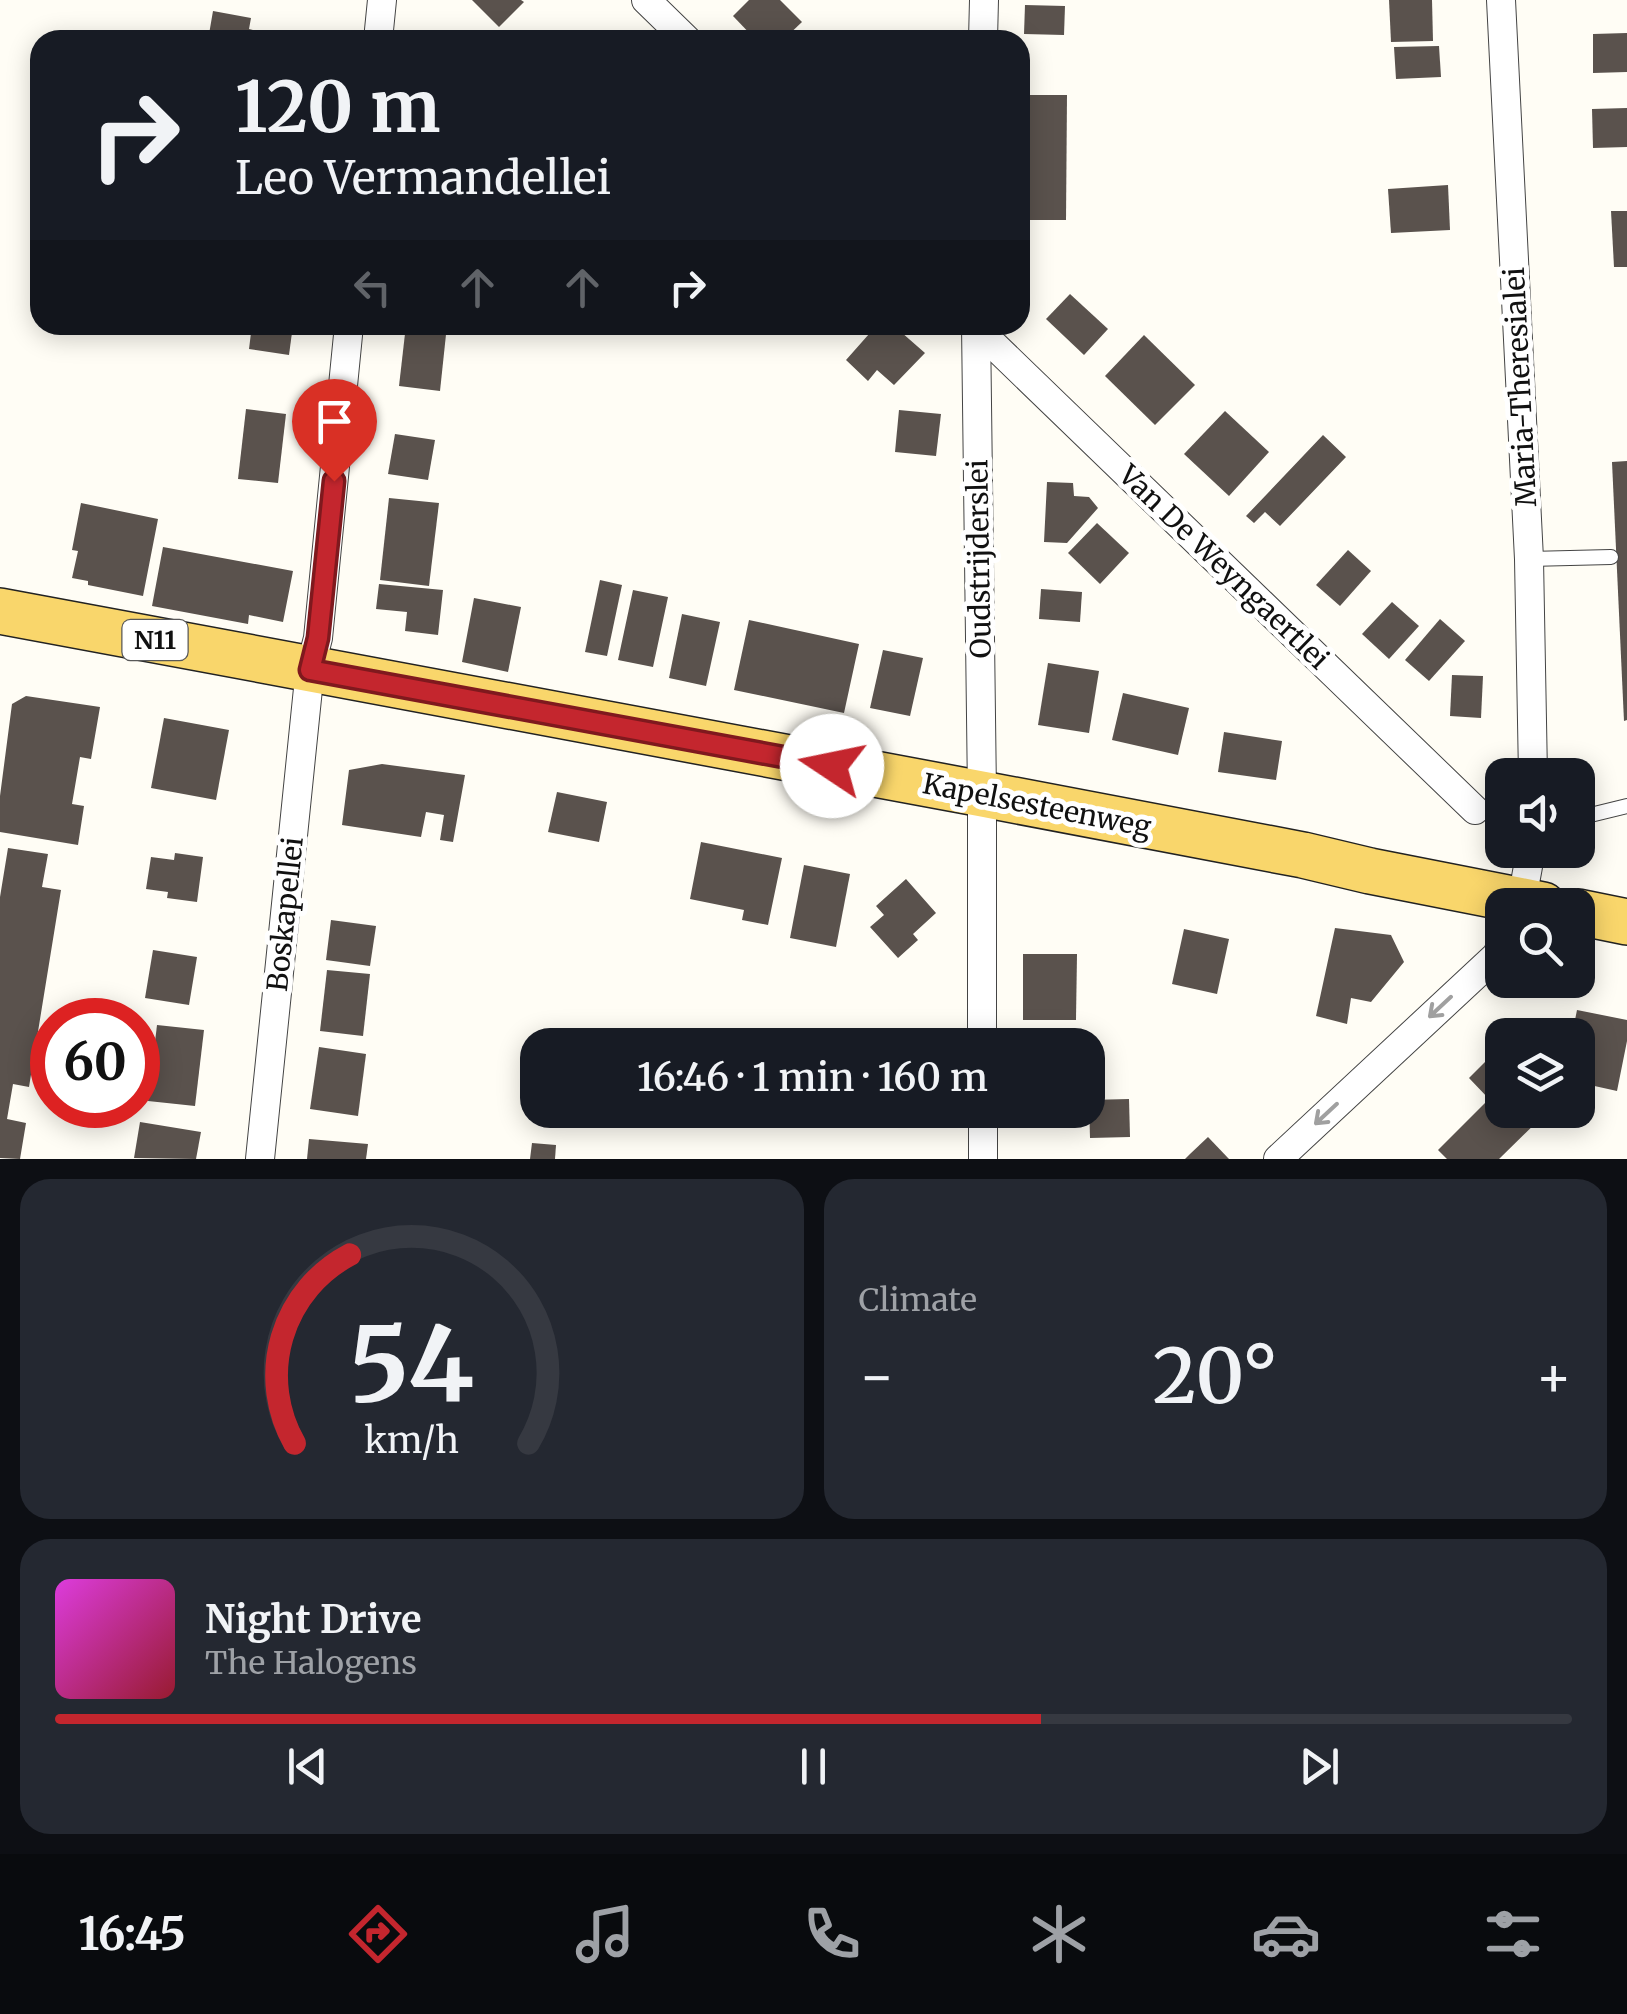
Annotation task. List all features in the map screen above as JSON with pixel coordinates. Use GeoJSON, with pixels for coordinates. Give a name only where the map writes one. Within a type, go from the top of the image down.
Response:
{"type":"FeatureCollection","features":[{"type":"Feature","properties":{"kind":"main road","name":"Kapelsesteenweg"},"geometry":{"type":"LineString","coordinates":[[0,613],[982,794],[1303,855],[1485,895]]}},
{"type":"Feature","properties":{"kind":"main road"},"geometry":{"type":"LineString","coordinates":[[1595,915],[1627,922]]}},
{"type":"Feature","properties":{"kind":"street"},"geometry":{"type":"LineString","coordinates":[[379,30],[382,0]]}},
{"type":"Feature","properties":{"kind":"street"},"geometry":{"type":"LineString","coordinates":[[646,0],[676,30]]}},
{"type":"Feature","properties":{"kind":"street"},"geometry":{"type":"LineString","coordinates":[[983,30],[984,0]]}},
{"type":"Feature","properties":{"kind":"street","name":"Maria-Theresialei"},"geometry":{"type":"LineString","coordinates":[[1501,0],[1528,559],[1533,758]]}},
{"type":"Feature","properties":{"kind":"street","name":"Boskapellei"},"geometry":{"type":"LineString","coordinates":[[260,1159],[348,335]]}},
{"type":"Feature","properties":{"kind":"street","name":"Oudstrijderslei"},"geometry":{"type":"LineString","coordinates":[[975,335],[982,1028]]}},
{"type":"Feature","properties":{"kind":"street","name":"Van De Weyngaertlei"},"geometry":{"type":"LineString","coordinates":[[984,335],[1474,810]]}},
{"type":"Feature","properties":{"kind":"street"},"geometry":{"type":"LineString","coordinates":[[1278,1159],[1485,965]]}},
{"type":"Feature","properties":{"kind":"street"},"geometry":{"type":"LineString","coordinates":[[982,1128],[983,1159]]}},
{"type":"Feature","properties":{"kind":"lane"},"geometry":{"type":"LineString","coordinates":[[1528,559],[1611,557]]}},
{"type":"Feature","properties":{"kind":"lane"},"geometry":{"type":"LineString","coordinates":[[1595,814],[1627,806]]}},
{"type":"Feature","properties":{"kind":"building"},"geometry":{"type":"Polygon","coordinates":[[[472,0],[521,0],[524,2],[499,27],[472,0]]]}},
{"type":"Feature","properties":{"kind":"building"},"geometry":{"type":"Polygon","coordinates":[[[749,0],[780,0],[802,22],[794,30],[746,30],[733,16],[749,0]]]}},
{"type":"Feature","properties":{"kind":"building"},"geometry":{"type":"Polygon","coordinates":[[[1389,0],[1432,0],[1433,41],[1391,42],[1389,0]]]}},
{"type":"Feature","properties":{"kind":"building"},"geometry":{"type":"Polygon","coordinates":[[[1025,5],[1065,6],[1064,35],[1030,34],[1030,30],[1024,30],[1025,5]]]}},
{"type":"Feature","properties":{"kind":"building"},"geometry":{"type":"Polygon","coordinates":[[[213,11],[251,18],[249,29],[253,30],[210,30],[213,11]]]}},
{"type":"Feature","properties":{"kind":"building"},"geometry":{"type":"Polygon","coordinates":[[[1627,33],[1627,72],[1593,73],[1593,34],[1627,33]]]}},
{"type":"Feature","properties":{"kind":"building"},"geometry":{"type":"Polygon","coordinates":[[[1439,46],[1441,77],[1396,79],[1394,47],[1439,46]]]}},
{"type":"Feature","properties":{"kind":"building"},"geometry":{"type":"Polygon","coordinates":[[[1030,95],[1067,95],[1066,220],[1030,220],[1030,95]]]}},
{"type":"Feature","properties":{"kind":"building"},"geometry":{"type":"Polygon","coordinates":[[[1627,108],[1627,147],[1593,148],[1592,109],[1627,108]]]}},
{"type":"Feature","properties":{"kind":"building"},"geometry":{"type":"Polygon","coordinates":[[[1448,185],[1450,230],[1391,233],[1388,189],[1448,185]]]}},
{"type":"Feature","properties":{"kind":"building"},"geometry":{"type":"Polygon","coordinates":[[[1611,211],[1627,211],[1627,267],[1614,267],[1611,211]]]}},
{"type":"Feature","properties":{"kind":"building"},"geometry":{"type":"Polygon","coordinates":[[[1070,294],[1108,329],[1084,355],[1046,319],[1070,294]]]}},
{"type":"Feature","properties":{"kind":"building"},"geometry":{"type":"Polygon","coordinates":[[[251,335],[292,335],[289,355],[249,349],[251,335]]]}},
{"type":"Feature","properties":{"kind":"building"},"geometry":{"type":"Polygon","coordinates":[[[405,335],[446,335],[440,391],[399,386],[405,335]]]}},
{"type":"Feature","properties":{"kind":"building"},"geometry":{"type":"Polygon","coordinates":[[[868,335],[904,335],[925,353],[894,385],[877,370],[868,381],[846,360],[868,335]]]}},
{"type":"Feature","properties":{"kind":"building"},"geometry":{"type":"Polygon","coordinates":[[[1144,335],[1195,385],[1155,425],[1105,376],[1144,335]]]}},
{"type":"Feature","properties":{"kind":"building"},"geometry":{"type":"Polygon","coordinates":[[[246,409],[286,414],[278,483],[238,479],[246,409]]]}},
{"type":"Feature","properties":{"kind":"building"},"geometry":{"type":"Polygon","coordinates":[[[899,410],[941,414],[936,456],[895,452],[899,410]]]}},
{"type":"Feature","properties":{"kind":"building"},"geometry":{"type":"Polygon","coordinates":[[[1225,411],[1269,452],[1229,496],[1184,454],[1225,411]]]}},
{"type":"Feature","properties":{"kind":"building"},"geometry":{"type":"Polygon","coordinates":[[[395,434],[435,440],[428,480],[388,474],[395,434]]]}},
{"type":"Feature","properties":{"kind":"building"},"geometry":{"type":"Polygon","coordinates":[[[1323,435],[1346,457],[1280,526],[1265,512],[1254,523],[1246,516],[1323,435]]]}},
{"type":"Feature","properties":{"kind":"building"},"geometry":{"type":"Polygon","coordinates":[[[1627,461],[1627,720],[1624,721],[1612,462],[1627,461]]]}},
{"type":"Feature","properties":{"kind":"building"},"geometry":{"type":"Polygon","coordinates":[[[1047,482],[1073,483],[1074,496],[1089,497],[1098,508],[1067,543],[1044,542],[1047,482]]]}},
{"type":"Feature","properties":{"kind":"building"},"geometry":{"type":"Polygon","coordinates":[[[389,498],[439,503],[429,586],[380,580],[389,498]]]}},
{"type":"Feature","properties":{"kind":"building"},"geometry":{"type":"Polygon","coordinates":[[[81,503],[158,519],[143,596],[72,578],[78,551],[72,550],[81,503]]]}},
{"type":"Feature","properties":{"kind":"building"},"geometry":{"type":"Polygon","coordinates":[[[1097,523],[1129,553],[1100,584],[1068,553],[1097,523]]]}},
{"type":"Feature","properties":{"kind":"building"},"geometry":{"type":"Polygon","coordinates":[[[163,547],[293,571],[283,622],[249,615],[248,624],[152,606],[163,547]]]}},
{"type":"Feature","properties":{"kind":"building"},"geometry":{"type":"Polygon","coordinates":[[[1348,550],[1371,571],[1340,606],[1316,585],[1348,550]]]}},
{"type":"Feature","properties":{"kind":"building"},"geometry":{"type":"Polygon","coordinates":[[[600,580],[622,585],[607,656],[585,652],[600,580]]]}},
{"type":"Feature","properties":{"kind":"building"},"geometry":{"type":"Polygon","coordinates":[[[379,584],[443,590],[438,635],[405,631],[407,612],[376,609],[379,584]]]}},
{"type":"Feature","properties":{"kind":"building"},"geometry":{"type":"Polygon","coordinates":[[[1041,589],[1082,592],[1080,622],[1039,619],[1041,589]]]}},
{"type":"Feature","properties":{"kind":"building"},"geometry":{"type":"Polygon","coordinates":[[[633,590],[668,597],[653,667],[618,660],[633,590]]]}},
{"type":"Feature","properties":{"kind":"building"},"geometry":{"type":"Polygon","coordinates":[[[474,598],[521,607],[508,672],[462,662],[474,598]]]}},
{"type":"Feature","properties":{"kind":"building"},"geometry":{"type":"Polygon","coordinates":[[[1392,602],[1419,626],[1389,659],[1362,634],[1392,602]]]}},
{"type":"Feature","properties":{"kind":"building"},"geometry":{"type":"Polygon","coordinates":[[[682,614],[720,622],[706,686],[669,678],[682,614]]]}},
{"type":"Feature","properties":{"kind":"building"},"geometry":{"type":"Polygon","coordinates":[[[1440,619],[1465,641],[1429,681],[1405,660],[1440,619]]]}},
{"type":"Feature","properties":{"kind":"building"},"geometry":{"type":"Polygon","coordinates":[[[749,620],[859,644],[844,713],[734,690],[749,620]]]}},
{"type":"Feature","properties":{"kind":"building"},"geometry":{"type":"Polygon","coordinates":[[[883,650],[923,658],[910,716],[870,708],[883,650]]]}},
{"type":"Feature","properties":{"kind":"building"},"geometry":{"type":"Polygon","coordinates":[[[1048,663],[1099,671],[1089,733],[1038,725],[1048,663]]]}},
{"type":"Feature","properties":{"kind":"building"},"geometry":{"type":"Polygon","coordinates":[[[1452,675],[1483,676],[1481,718],[1450,716],[1452,675]]]}},
{"type":"Feature","properties":{"kind":"building"},"geometry":{"type":"Polygon","coordinates":[[[1123,693],[1189,708],[1178,755],[1112,740],[1123,693]]]}},
{"type":"Feature","properties":{"kind":"building"},"geometry":{"type":"Polygon","coordinates":[[[26,696],[100,707],[91,759],[80,757],[72,804],[84,806],[78,845],[0,832],[0,796],[12,704],[26,696]]]}},
{"type":"Feature","properties":{"kind":"building"},"geometry":{"type":"Polygon","coordinates":[[[164,718],[229,730],[216,800],[151,788],[164,718]]]}},
{"type":"Feature","properties":{"kind":"building"},"geometry":{"type":"Polygon","coordinates":[[[1224,732],[1282,741],[1276,780],[1218,772],[1224,732]]]}},
{"type":"Feature","properties":{"kind":"building"},"geometry":{"type":"Polygon","coordinates":[[[382,764],[465,775],[453,842],[440,840],[444,815],[426,812],[421,837],[342,825],[349,770],[382,764]]]}},
{"type":"Feature","properties":{"kind":"building"},"geometry":{"type":"Polygon","coordinates":[[[557,792],[607,802],[599,842],[548,832],[557,792]]]}},
{"type":"Feature","properties":{"kind":"building"},"geometry":{"type":"Polygon","coordinates":[[[701,842],[782,858],[768,925],[742,920],[744,910],[690,899],[701,842]]]}},
{"type":"Feature","properties":{"kind":"building"},"geometry":{"type":"Polygon","coordinates":[[[8,848],[48,854],[42,887],[61,890],[43,998],[30,998],[29,1087],[13,1084],[7,1119],[26,1123],[20,1159],[0,1158],[0,897],[8,848]]]}},
{"type":"Feature","properties":{"kind":"building"},"geometry":{"type":"Polygon","coordinates":[[[175,853],[203,857],[197,902],[167,898],[168,892],[146,889],[151,857],[174,860],[175,853]]]}},
{"type":"Feature","properties":{"kind":"building"},"geometry":{"type":"Polygon","coordinates":[[[804,865],[850,874],[836,947],[790,938],[804,865]]]}},
{"type":"Feature","properties":{"kind":"building"},"geometry":{"type":"Polygon","coordinates":[[[906,879],[936,913],[913,934],[918,940],[898,958],[870,927],[884,915],[876,906],[906,879]]]}},
{"type":"Feature","properties":{"kind":"building"},"geometry":{"type":"Polygon","coordinates":[[[331,920],[376,926],[370,966],[326,960],[331,920]]]}},
{"type":"Feature","properties":{"kind":"building"},"geometry":{"type":"Polygon","coordinates":[[[1335,928],[1391,935],[1404,962],[1371,1002],[1351,998],[1347,1024],[1316,1016],[1335,928]]]}},
{"type":"Feature","properties":{"kind":"building"},"geometry":{"type":"Polygon","coordinates":[[[1184,929],[1229,939],[1217,994],[1172,984],[1184,929]]]}},
{"type":"Feature","properties":{"kind":"building"},"geometry":{"type":"Polygon","coordinates":[[[153,950],[197,957],[189,1005],[145,998],[153,950]]]}},
{"type":"Feature","properties":{"kind":"building"},"geometry":{"type":"Polygon","coordinates":[[[1023,954],[1077,954],[1076,1020],[1023,1020],[1023,954]]]}},
{"type":"Feature","properties":{"kind":"building"},"geometry":{"type":"Polygon","coordinates":[[[327,970],[370,974],[363,1036],[320,1031],[327,970]]]}},
{"type":"Feature","properties":{"kind":"building"},"geometry":{"type":"Polygon","coordinates":[[[1577,1010],[1627,1020],[1617,1091],[1595,1086],[1595,1018],[1575,1018],[1577,1010]]]}},
{"type":"Feature","properties":{"kind":"building"},"geometry":{"type":"Polygon","coordinates":[[[160,1025],[204,1030],[195,1106],[160,1102],[160,1025]]]}},
{"type":"Feature","properties":{"kind":"building"},"geometry":{"type":"Polygon","coordinates":[[[319,1047],[366,1054],[358,1116],[310,1109],[319,1047]]]}},
{"type":"Feature","properties":{"kind":"building"},"geometry":{"type":"Polygon","coordinates":[[[1485,1062],[1485,1095],[1469,1078],[1485,1062]]]}},
{"type":"Feature","properties":{"kind":"building"},"geometry":{"type":"Polygon","coordinates":[[[1129,1099],[1130,1137],[1090,1138],[1090,1128],[1105,1128],[1105,1100],[1129,1099]]]}},
{"type":"Feature","properties":{"kind":"building"},"geometry":{"type":"Polygon","coordinates":[[[1485,1103],[1485,1128],[1531,1128],[1499,1159],[1447,1159],[1438,1150],[1485,1103]]]}},
{"type":"Feature","properties":{"kind":"building"},"geometry":{"type":"Polygon","coordinates":[[[160,1125],[201,1132],[196,1159],[134,1158],[139,1128],[160,1125]]]}},
{"type":"Feature","properties":{"kind":"building"},"geometry":{"type":"Polygon","coordinates":[[[1208,1137],[1229,1159],[1185,1159],[1190,1154],[1208,1137]]]}},
{"type":"Feature","properties":{"kind":"building"},"geometry":{"type":"Polygon","coordinates":[[[309,1139],[368,1144],[366,1159],[307,1159],[309,1139]]]}},
{"type":"Feature","properties":{"kind":"building"},"geometry":{"type":"Polygon","coordinates":[[[532,1143],[556,1145],[555,1159],[530,1159],[532,1143]]]}},
{"type":"Feature","properties":{"kind":"route"},"geometry":{"type":"LineString","coordinates":[[334,481],[318,638],[310,670],[832,766]]}}]}
